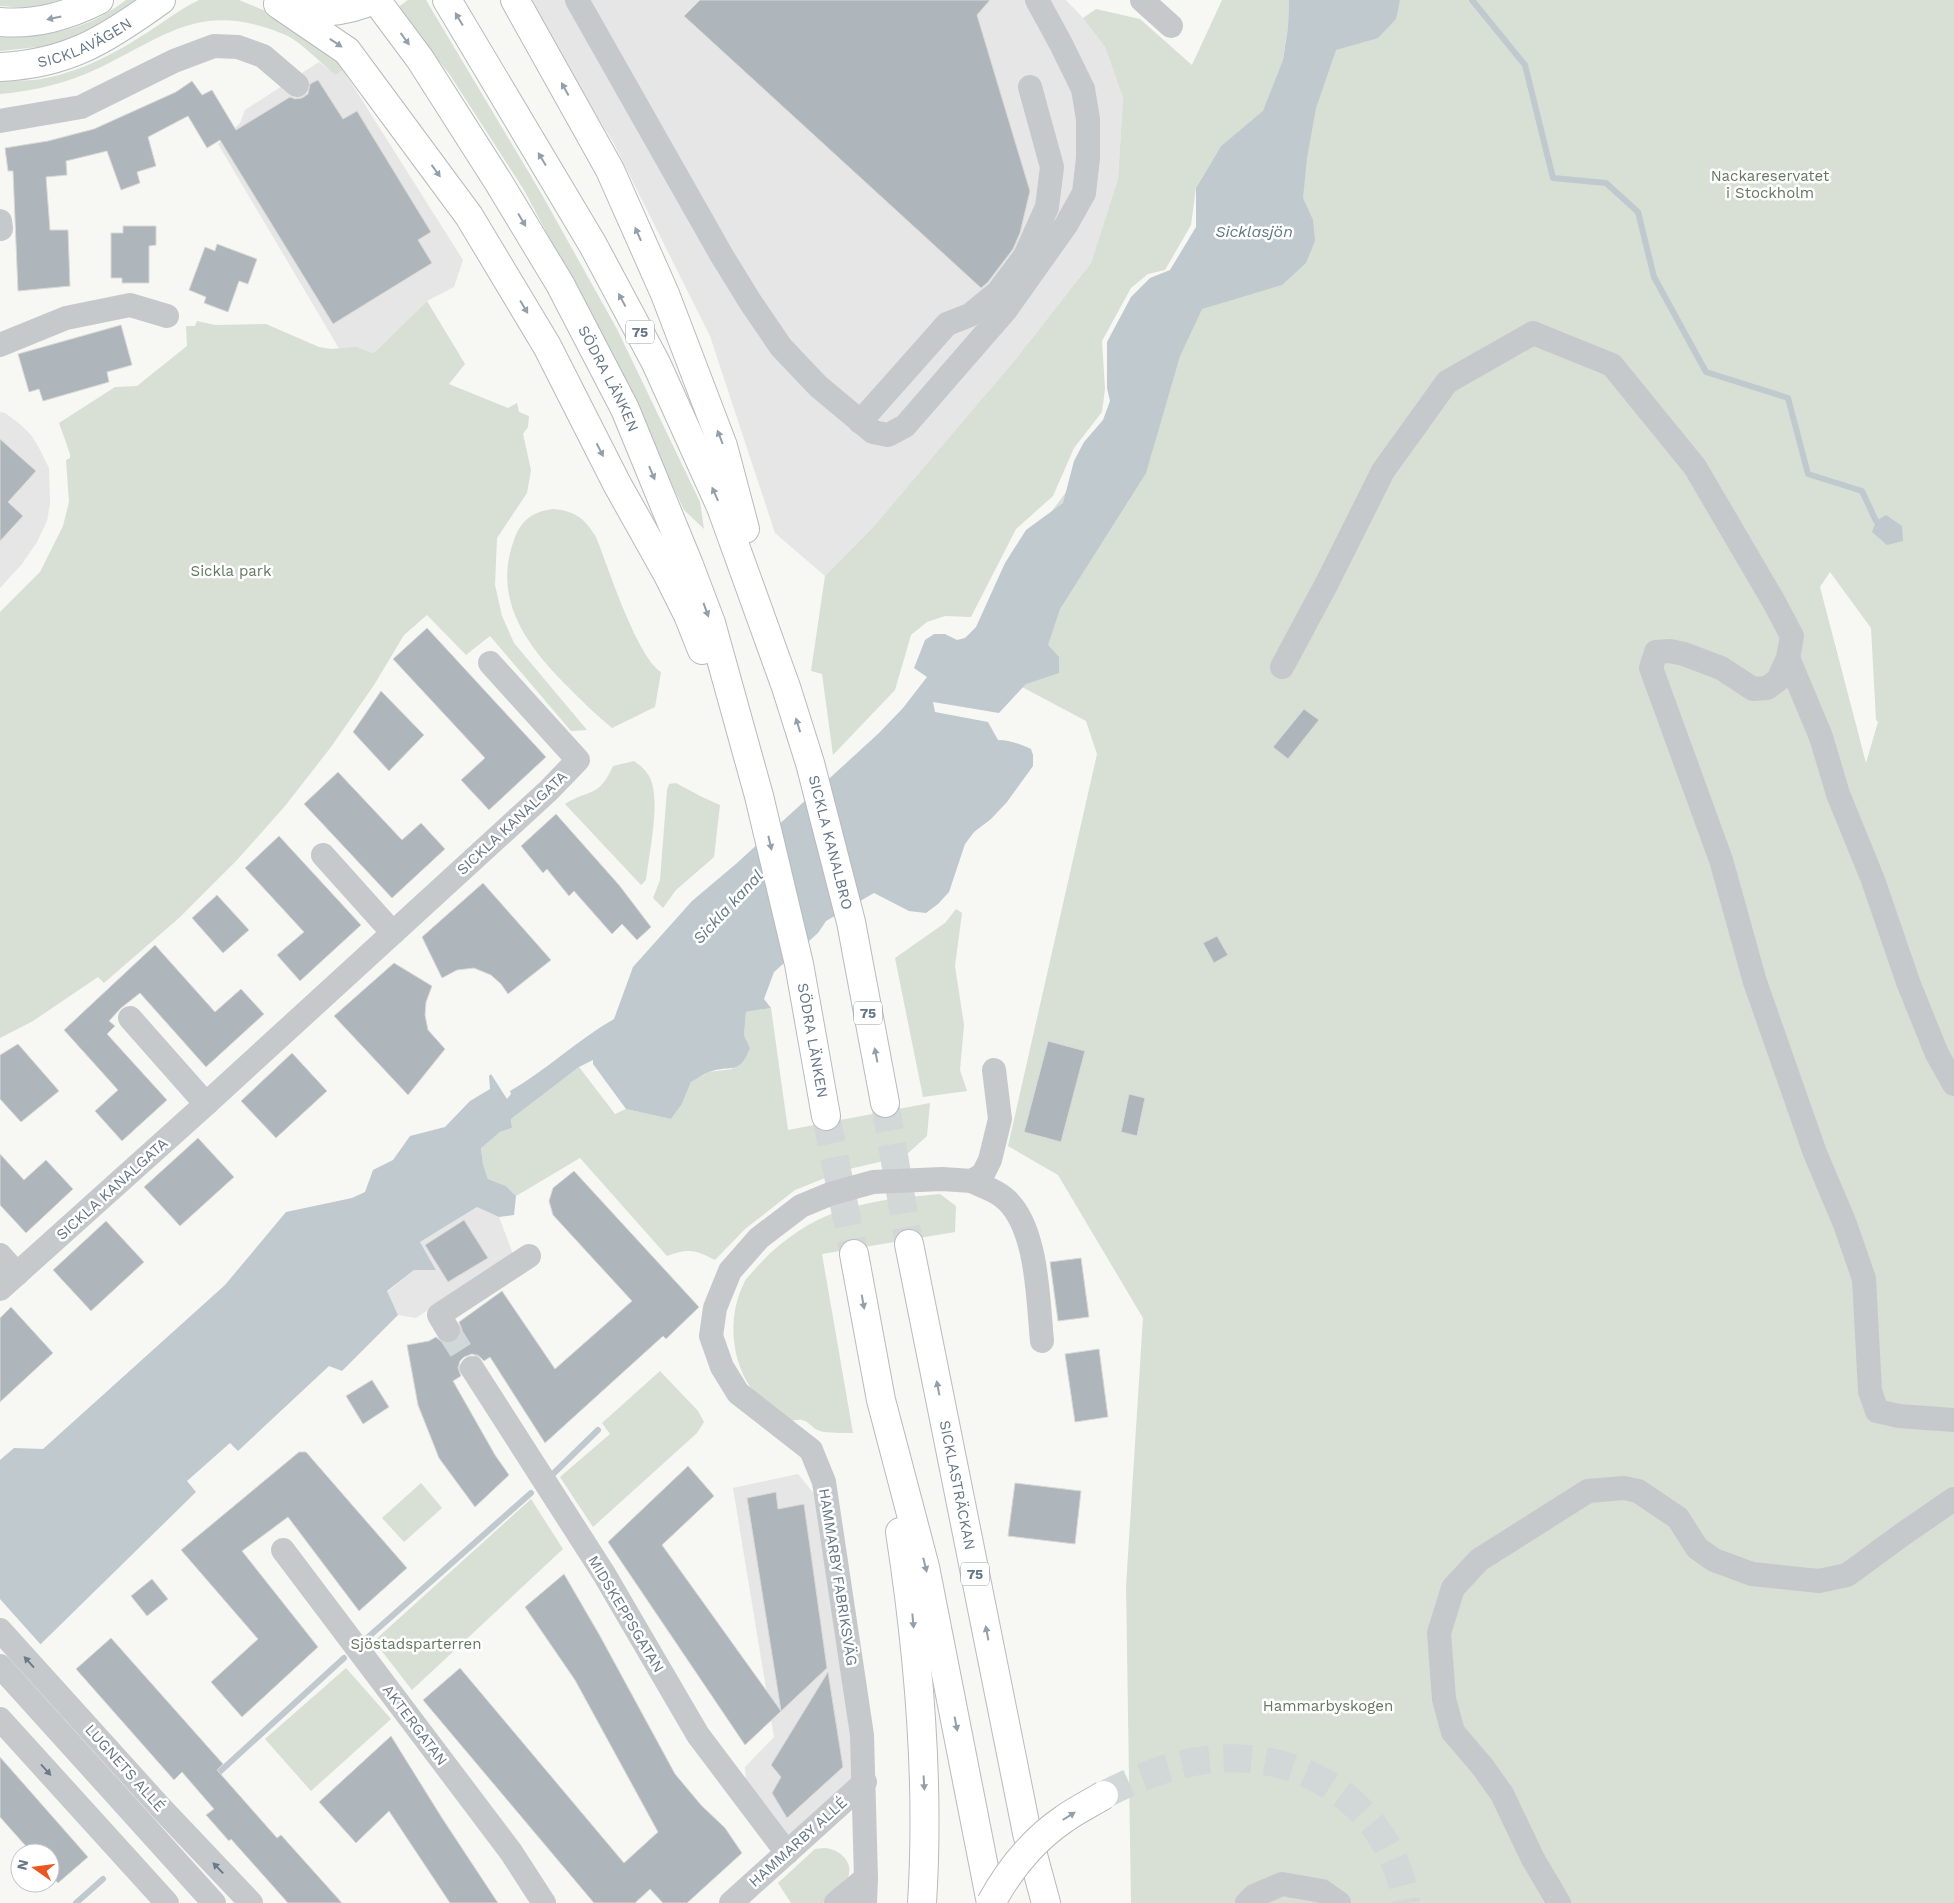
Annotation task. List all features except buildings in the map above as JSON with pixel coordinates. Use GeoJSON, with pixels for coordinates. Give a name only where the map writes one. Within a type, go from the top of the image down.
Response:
{"type":"FeatureCollection","features":[{"type":"Feature","properties":{"kind":"main road","name":"SICKLAVÄGEN"},"geometry":{"type":"LineString","coordinates":[[0,22],[29,22],[53,19],[80,10],[98,0]]}},
{"type":"Feature","properties":{"kind":"main road","name":"SICKLAVÄGEN"},"geometry":{"type":"LineString","coordinates":[[0,66],[41,63],[80,51],[134,20],[161,0]]}},
{"type":"Feature","properties":{"kind":"main road"},"geometry":{"type":"LineString","coordinates":[[276,3],[324,12],[360,7],[375,0]]}},
{"type":"Feature","properties":{"kind":"main road","name":"SÖDRA LÄNKEN"},"geometry":{"type":"LineString","coordinates":[[375,0],[420,59],[504,191],[560,284],[625,409],[689,564],[711,623],[759,796],[800,964],[826,1116]]}},
{"type":"Feature","properties":{"kind":"main road","name":"75"},"geometry":{"type":"LineString","coordinates":[[447,0],[593,245],[656,363],[721,507],[786,687]]}},
{"type":"Feature","properties":{"kind":"main road"},"geometry":{"type":"LineString","coordinates":[[515,0],[610,170],[665,294],[723,446],[786,687]]}},
{"type":"Feature","properties":{"kind":"main road"},"geometry":{"type":"LineString","coordinates":[[276,3],[347,50],[469,216],[547,346],[617,484],[668,575],[688,615],[759,796]]}},
{"type":"Feature","properties":{"kind":"main road","name":"SICKLA KANALBRO"},"geometry":{"type":"LineString","coordinates":[[786,687],[810,763],[851,922],[885,1103]]}},
{"type":"Feature","properties":{"kind":"main road","name":"SICKLASTRÄCKAN"},"geometry":{"type":"LineString","coordinates":[[909,1244],[1027,1833],[1046,1903]]}},
{"type":"Feature","properties":{"kind":"main road"},"geometry":{"type":"LineString","coordinates":[[854,1254],[881,1400],[911,1603],[920,1696],[925,1814],[922,1903]]}},
{"type":"Feature","properties":{"kind":"main road"},"geometry":{"type":"LineString","coordinates":[[881,1400],[925,1567],[991,1903]]}},
{"type":"Feature","properties":{"kind":"main road"},"geometry":{"type":"LineString","coordinates":[[993,1662],[1020,1722],[1062,1903]]}},
{"type":"Feature","properties":{"kind":"main road"},"geometry":{"type":"LineString","coordinates":[[991,1903],[1012,1870],[1030,1848],[1064,1819],[1104,1795]]}},
{"type":"Feature","properties":{"kind":"street"},"geometry":{"type":"LineString","coordinates":[[577,0],[722,256],[781,347],[818,386],[860,422],[873,432],[888,435],[905,426],[1006,311],[1066,225],[1084,193],[1088,158],[1088,119],[1083,89],[1061,44],[1036,0]]}},
{"type":"Feature","properties":{"kind":"street"},"geometry":{"type":"LineString","coordinates":[[1142,0],[1171,26]]}},
{"type":"Feature","properties":{"kind":"street"},"geometry":{"type":"LineString","coordinates":[[0,120],[81,107],[174,61],[214,46],[238,48],[263,56],[297,85]]}},
{"type":"Feature","properties":{"kind":"street"},"geometry":{"type":"LineString","coordinates":[[860,422],[947,324],[970,315],[998,292],[1025,256],[1047,207],[1052,166],[1030,87]]}},
{"type":"Feature","properties":{"kind":"street"},"geometry":{"type":"LineString","coordinates":[[0,221],[1,229]]}},
{"type":"Feature","properties":{"kind":"street"},"geometry":{"type":"LineString","coordinates":[[0,345],[66,318],[130,306],[167,316]]}},
{"type":"Feature","properties":{"kind":"street"},"geometry":{"type":"LineString","coordinates":[[1282,667],[1328,583],[1383,471],[1447,382],[1533,333],[1612,365],[1695,467],[1792,636],[1788,658],[1778,680],[1767,688],[1753,688],[1721,668],[1670,651],[1656,652],[1651,668],[1721,860],[1755,982],[1812,1144],[1845,1224],[1864,1279],[1870,1391],[1877,1411],[1899,1416],[1954,1420]]}},
{"type":"Feature","properties":{"kind":"street"},"geometry":{"type":"LineString","coordinates":[[1788,658],[1821,737],[1838,794],[1873,880],[1911,991],[1936,1054],[1954,1084]]}},
{"type":"Feature","properties":{"kind":"street","name":"SICKLA KANALGATA"},"geometry":{"type":"LineString","coordinates":[[0,1255],[8,1282],[393,933],[548,791],[578,760],[490,663]]}},
{"type":"Feature","properties":{"kind":"street"},"geometry":{"type":"LineString","coordinates":[[323,855],[393,933]]}},
{"type":"Feature","properties":{"kind":"street"},"geometry":{"type":"LineString","coordinates":[[130,1018],[206,1104]]}},
{"type":"Feature","properties":{"kind":"street"},"geometry":{"type":"LineString","coordinates":[[972,1181],[983,1174],[990,1160],[1000,1119],[994,1070]]}},
{"type":"Feature","properties":{"kind":"street","name":"HAMMARBY FABRIKSVÄG"},"geometry":{"type":"LineString","coordinates":[[865,1903],[862,1735],[824,1482],[811,1450],[738,1393],[722,1367],[711,1336],[715,1308],[730,1271],[759,1238],[801,1206],[830,1194],[873,1182],[942,1179],[972,1181]]}},
{"type":"Feature","properties":{"kind":"street"},"geometry":{"type":"LineString","coordinates":[[972,1181],[1004,1196],[1017,1213],[1028,1238],[1035,1266],[1042,1341]]}},
{"type":"Feature","properties":{"kind":"street"},"geometry":{"type":"LineString","coordinates":[[448,1330],[440,1315],[529,1256]]}},
{"type":"Feature","properties":{"kind":"street","name":"MIDSKEPPSGATAN"},"geometry":{"type":"LineString","coordinates":[[472,1368],[604,1574],[698,1735],[787,1853]]}},
{"type":"Feature","properties":{"kind":"street"},"geometry":{"type":"LineString","coordinates":[[1559,1903],[1533,1859],[1502,1794],[1482,1766],[1453,1732],[1444,1699],[1439,1633],[1453,1588],[1479,1560],[1588,1491],[1624,1488],[1638,1491],[1678,1518],[1697,1548],[1714,1560],[1752,1574],[1819,1581],[1848,1575],[1954,1499]]}},
{"type":"Feature","properties":{"kind":"street","name":"AKTERGATAN"},"geometry":{"type":"LineString","coordinates":[[283,1550],[511,1852],[544,1903]]}},
{"type":"Feature","properties":{"kind":"street","name":"LUGNETS ALLÉ"},"geometry":{"type":"LineString","coordinates":[[0,1630],[161,1808],[251,1903]]}},
{"type":"Feature","properties":{"kind":"street"},"geometry":{"type":"LineString","coordinates":[[0,1666],[35,1714],[198,1903]]}},
{"type":"Feature","properties":{"kind":"street"},"geometry":{"type":"LineString","coordinates":[[0,1684],[35,1714],[214,1903]]}},
{"type":"Feature","properties":{"kind":"street"},"geometry":{"type":"LineString","coordinates":[[7,1726],[166,1903]]}},
{"type":"Feature","properties":{"kind":"street","name":"HAMMARBY ALLÉ"},"geometry":{"type":"LineString","coordinates":[[731,1903],[864,1782]]}},
{"type":"Feature","properties":{"kind":"street"},"geometry":{"type":"LineString","coordinates":[[836,1903],[866,1878]]}},
{"type":"Feature","properties":{"kind":"street"},"geometry":{"type":"LineString","coordinates":[[1247,1903],[1254,1896],[1282,1884],[1322,1891],[1339,1903]]}},
{"type":"Feature","properties":{"kind":"shaded area"},"geometry":{"type":"Polygon","coordinates":[[[525,0],[1066,0],[1083,18],[1105,47],[1123,98],[1118,179],[1091,263],[1015,360],[876,524],[825,576],[775,533],[710,336],[613,142],[525,0]]]}},
{"type":"Feature","properties":{"kind":"shaded area"},"geometry":{"type":"Polygon","coordinates":[[[319,62],[335,75],[343,70],[463,260],[454,287],[427,301],[376,351],[347,362],[218,144],[240,123],[245,110],[319,62]]]}},
{"type":"Feature","properties":{"kind":"shaded area"},"geometry":{"type":"Polygon","coordinates":[[[0,412],[5,413],[20,424],[31,435],[39,448],[49,468],[50,503],[47,521],[37,542],[22,564],[0,588],[0,412]]]}},
{"type":"Feature","properties":{"kind":"shaded area"},"geometry":{"type":"Polygon","coordinates":[[[477,1207],[499,1217],[513,1254],[416,1318],[398,1315],[387,1292],[414,1270],[436,1270],[420,1242],[477,1207]]]}},
{"type":"Feature","properties":{"kind":"shaded area"},"geometry":{"type":"Polygon","coordinates":[[[798,1474],[815,1495],[856,1776],[782,1843],[747,1796],[745,1767],[774,1737],[733,1488],[798,1474]]]}},
{"type":"Feature","properties":{"kind":"green space"},"geometry":{"type":"Polygon","coordinates":[[[0,0],[65,0],[29,8],[0,6],[0,0]]]}},
{"type":"Feature","properties":{"kind":"green space"},"geometry":{"type":"Polygon","coordinates":[[[126,0],[141,0],[87,32],[48,46],[0,51],[0,35],[35,35],[66,30],[96,19],[126,0]]]}},
{"type":"Feature","properties":{"kind":"green space"},"geometry":{"type":"Polygon","coordinates":[[[199,0],[239,0],[297,24],[331,52],[343,70],[335,75],[288,36],[259,26],[233,21],[211,21],[189,25],[169,33],[75,78],[25,91],[0,94],[0,81],[48,78],[90,64],[128,44],[199,0]]]}},
{"type":"Feature","properties":{"kind":"green space"},"geometry":{"type":"Polygon","coordinates":[[[408,0],[426,0],[541,193],[617,329],[700,502],[704,529],[684,510],[601,335],[524,190],[450,75],[397,8],[408,0]]]}},
{"type":"Feature","properties":{"kind":"green space"},"geometry":{"type":"Polygon","coordinates":[[[1222,0],[1289,0],[1288,27],[1283,59],[1318,0],[1954,0],[1954,1903],[1131,1903],[1126,1586],[1143,1318],[1058,1175],[1008,1146],[1097,754],[1086,721],[1007,679],[1009,568],[1076,479],[1254,119],[1221,146],[1196,188],[1191,225],[1165,270],[1148,274],[1131,288],[1102,341],[1105,389],[1102,412],[1074,448],[1053,496],[1016,529],[971,617],[945,616],[927,622],[911,635],[895,690],[833,755],[822,674],[811,671],[825,576],[876,524],[1015,360],[1091,263],[1118,179],[1123,98],[1105,47],[1083,18],[1096,9],[1140,19],[1192,65],[1222,0]],[[1830,572],[1820,587],[1866,763],[1878,722],[1876,720],[1871,628],[1830,572]]]}},
{"type":"Feature","properties":{"kind":"green space","name":"Sickla park"},"geometry":{"type":"Polygon","coordinates":[[[427,301],[465,364],[449,384],[508,408],[517,403],[519,412],[529,416],[528,427],[523,434],[531,470],[527,493],[497,538],[495,585],[502,616],[514,643],[587,730],[571,731],[490,636],[466,655],[427,615],[404,635],[374,685],[331,747],[285,806],[237,860],[179,918],[104,983],[98,977],[33,1021],[0,1038],[0,612],[40,572],[63,526],[69,502],[66,460],[70,458],[70,454],[59,423],[115,387],[137,386],[187,346],[186,326],[195,326],[197,321],[215,325],[266,324],[319,347],[331,349],[356,347],[371,353],[376,351],[427,301]]]}},
{"type":"Feature","properties":{"kind":"green space"},"geometry":{"type":"Polygon","coordinates":[[[553,509],[568,512],[579,517],[596,537],[633,630],[652,663],[661,672],[655,707],[612,728],[553,672],[528,639],[518,622],[511,604],[508,564],[516,535],[527,519],[538,512],[553,509]]]}},
{"type":"Feature","properties":{"kind":"green space"},"geometry":{"type":"Polygon","coordinates":[[[634,761],[643,768],[650,778],[654,800],[653,828],[646,880],[641,885],[565,804],[598,788],[603,784],[613,766],[634,761]]]}},
{"type":"Feature","properties":{"kind":"green space"},"geometry":{"type":"Polygon","coordinates":[[[676,783],[720,805],[714,857],[676,890],[663,908],[653,898],[660,880],[667,790],[669,784],[676,783]]]}},
{"type":"Feature","properties":{"kind":"green space"},"geometry":{"type":"Polygon","coordinates":[[[956,909],[962,913],[955,966],[964,1025],[960,1070],[967,1091],[923,1097],[895,958],[945,923],[956,909]]]}},
{"type":"Feature","properties":{"kind":"green space"},"geometry":{"type":"Polygon","coordinates":[[[771,1008],[788,1130],[930,1103],[927,1136],[905,1156],[845,1170],[795,1190],[745,1229],[715,1260],[692,1251],[667,1256],[580,1158],[516,1196],[506,1186],[488,1179],[483,1164],[481,1147],[500,1132],[512,1128],[511,1119],[579,1067],[615,1114],[626,1109],[671,1119],[682,1104],[691,1082],[709,1072],[732,1069],[750,1048],[744,1035],[746,1012],[771,1008]]]}},
{"type":"Feature","properties":{"kind":"green space"},"geometry":{"type":"Polygon","coordinates":[[[940,1194],[956,1206],[955,1232],[822,1254],[853,1433],[824,1432],[801,1420],[787,1422],[763,1402],[751,1388],[744,1376],[735,1350],[735,1309],[746,1279],[783,1242],[804,1227],[827,1216],[852,1207],[877,1202],[940,1194]]]}},
{"type":"Feature","properties":{"kind":"green space"},"geometry":{"type":"Polygon","coordinates":[[[660,1371],[698,1411],[704,1422],[697,1433],[593,1527],[560,1477],[610,1434],[602,1423],[660,1371]]]}},
{"type":"Feature","properties":{"kind":"green space"},"geometry":{"type":"Polygon","coordinates":[[[421,1483],[442,1508],[404,1542],[382,1518],[421,1483]]]}},
{"type":"Feature","properties":{"kind":"green space","name":"Sjöstadsparterren"},"geometry":{"type":"Polygon","coordinates":[[[531,1499],[563,1549],[412,1690],[374,1641],[531,1499]]]}},
{"type":"Feature","properties":{"kind":"green space","name":"Sjöstadsparterren"},"geometry":{"type":"Polygon","coordinates":[[[346,1668],[391,1719],[311,1791],[265,1739],[346,1668]]]}},
{"type":"Feature","properties":{"kind":"green space"},"geometry":{"type":"Polygon","coordinates":[[[815,1849],[832,1849],[843,1856],[849,1866],[848,1878],[842,1887],[823,1903],[791,1903],[778,1883],[815,1849]]]}},
{"type":"Feature","properties":{"kind":"water"},"geometry":{"type":"Polygon","coordinates":[[[1289,0],[1400,0],[1396,19],[1378,38],[1336,50],[1316,108],[1307,158],[1303,198],[1313,220],[1315,241],[1306,263],[1282,285],[1202,309],[1180,356],[1146,473],[1060,609],[1048,645],[1059,657],[1059,673],[1026,684],[999,713],[933,702],[935,712],[988,722],[998,740],[1027,747],[1031,749],[1033,755],[1033,766],[1007,802],[991,819],[974,832],[965,844],[949,892],[926,913],[909,911],[874,893],[826,921],[818,933],[774,972],[764,999],[771,1008],[746,1012],[744,1035],[750,1048],[746,1057],[734,1068],[709,1072],[691,1082],[682,1104],[671,1119],[626,1109],[593,1064],[593,1060],[579,1067],[511,1119],[512,1128],[500,1132],[481,1148],[483,1164],[488,1179],[506,1186],[516,1196],[514,1215],[499,1217],[477,1207],[420,1242],[436,1270],[414,1270],[387,1291],[398,1315],[342,1371],[329,1366],[238,1451],[230,1443],[187,1481],[196,1492],[0,1684],[0,1460],[14,1448],[43,1449],[225,1285],[286,1212],[352,1198],[365,1192],[373,1170],[393,1160],[410,1136],[445,1127],[470,1101],[490,1089],[489,1076],[491,1074],[507,1099],[511,1094],[510,1091],[614,1019],[633,967],[692,901],[737,863],[879,733],[903,708],[927,677],[914,668],[925,640],[934,634],[945,634],[957,640],[965,638],[976,627],[1005,563],[1026,530],[1063,503],[1074,461],[1084,442],[1103,420],[1110,401],[1107,388],[1107,342],[1131,297],[1150,278],[1170,270],[1196,227],[1196,188],[1221,146],[1263,111],[1283,60],[1288,27],[1289,0]]]}},
{"type":"Feature","properties":{"kind":"water"},"geometry":{"type":"Polygon","coordinates":[[[1886,515],[1902,526],[1903,541],[1887,545],[1872,532],[1876,521],[1886,515]]]}},
{"type":"Feature","properties":{"kind":"pier"},"geometry":{"type":"Polygon","coordinates":[[[0,1599],[42,1646],[0,1686],[0,1599]]]}},
{"type":"Feature","properties":{"kind":"waterway"},"geometry":{"type":"LineString","coordinates":[[1472,0],[1525,65],[1553,178],[1606,183],[1638,212],[1654,277],[1706,372],[1788,398],[1808,474],[1862,491],[1876,521]]}},
{"type":"Feature","properties":{"kind":"waterway"},"geometry":{"type":"LineString","coordinates":[[553,1474],[598,1430]]}},
{"type":"Feature","properties":{"kind":"waterway"},"geometry":{"type":"LineString","coordinates":[[366,1639],[531,1493]]}},
{"type":"Feature","properties":{"kind":"waterway"},"geometry":{"type":"LineString","coordinates":[[214,1777],[344,1658]]}},
{"type":"Feature","properties":{"kind":"waterway"},"geometry":{"type":"LineString","coordinates":[[76,1903],[103,1879]]}},
{"type":"Feature","properties":{"kind":"tunnel"},"geometry":{"type":"LineString","coordinates":[[885,1103],[909,1244]]}},
{"type":"Feature","properties":{"kind":"tunnel"},"geometry":{"type":"LineString","coordinates":[[826,1116],[854,1254]]}},
{"type":"Feature","properties":{"kind":"tunnel"},"geometry":{"type":"LineString","coordinates":[[448,1330],[472,1368]]}},
{"type":"Feature","properties":{"kind":"tunnel"},"geometry":{"type":"LineString","coordinates":[[1104,1795],[1158,1771],[1186,1763],[1215,1759],[1249,1759],[1282,1765],[1313,1776],[1340,1793],[1364,1814],[1383,1840],[1398,1869],[1406,1903]]}},
{"type":"Feature","properties":{"kind":"park label","name":"Nackareservatet i Stockholm"},"geometry":{"type":"Point","coordinates":[1770,184]}},
{"type":"Feature","properties":{"kind":"park label","name":"Hammarbyskogen"},"geometry":{"type":"Point","coordinates":[1328,1706]}},
{"type":"Feature","properties":{"kind":"water label","name":"Sicklasjön"},"geometry":{"type":"Point","coordinates":[1254,231]}},
{"type":"Feature","properties":{"kind":"water label","name":"Sickla kanal"},"geometry":{"type":"Point","coordinates":[728,907]}}]}
